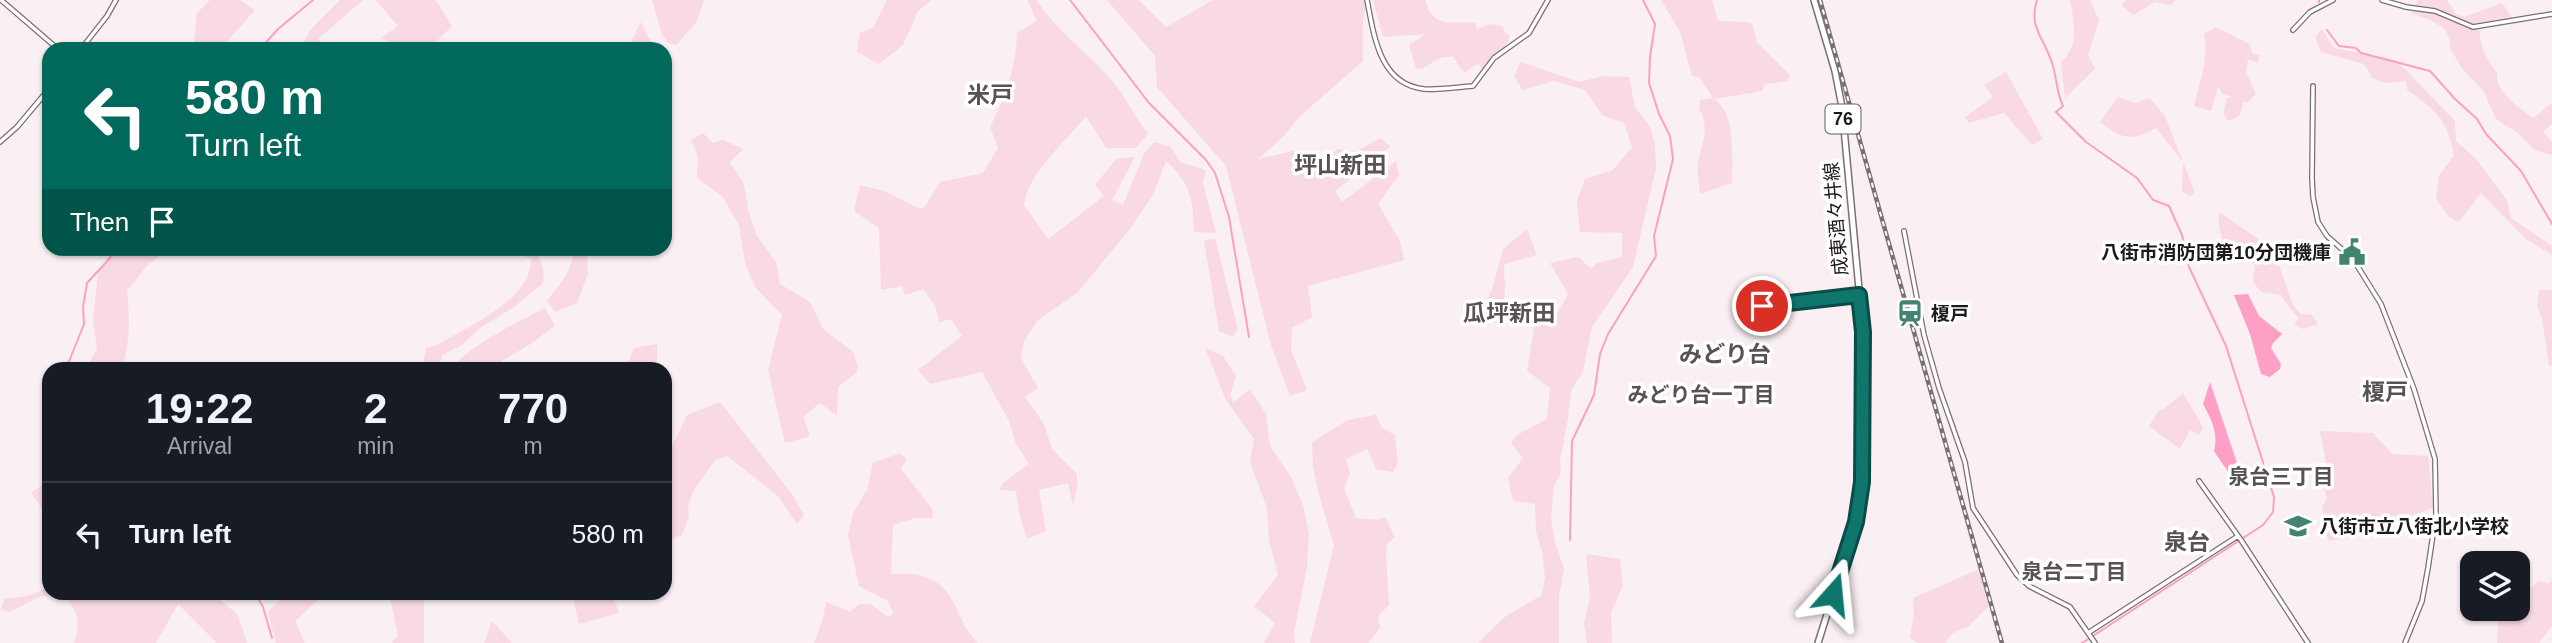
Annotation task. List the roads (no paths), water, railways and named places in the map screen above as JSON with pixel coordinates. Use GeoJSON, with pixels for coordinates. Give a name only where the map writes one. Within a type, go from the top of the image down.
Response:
{"type":"FeatureCollection","features":[{"type":"Feature","properties":{"kind":"main road","name":"成東酒々井線"},"geometry":{"type":"LineString","coordinates":[[1814,0],[1839,91],[1863,332],[1862,478],[1859,504],[1818,643]]}},
{"type":"Feature","properties":{"kind":"street"},"geometry":{"type":"LineString","coordinates":[[1,0],[50,42]]}},
{"type":"Feature","properties":{"kind":"street"},"geometry":{"type":"LineString","coordinates":[[87,42],[116,0]]}},
{"type":"Feature","properties":{"kind":"street"},"geometry":{"type":"LineString","coordinates":[[1367,0],[1375,41],[1383,62],[1402,81],[1427,89],[1474,86],[1494,58],[1529,33],[1548,0]]}},
{"type":"Feature","properties":{"kind":"street"},"geometry":{"type":"LineString","coordinates":[[2294,30],[2310,12],[2333,0]]}},
{"type":"Feature","properties":{"kind":"street"},"geometry":{"type":"LineString","coordinates":[[2382,0],[2414,9],[2435,11],[2473,27],[2552,14]]}},
{"type":"Feature","properties":{"kind":"street"},"geometry":{"type":"LineString","coordinates":[[2313,86],[2313,187],[2318,222],[2327,236],[2353,259],[2381,304],[2414,389],[2435,459],[2436,514],[2426,581],[2422,601],[2405,643]]}},
{"type":"Feature","properties":{"kind":"street"},"geometry":{"type":"LineString","coordinates":[[0,142],[17,127],[42,97]]}},
{"type":"Feature","properties":{"kind":"street"},"geometry":{"type":"LineString","coordinates":[[1904,231],[1924,335],[1965,462],[1973,508],[2017,575],[2029,586],[2070,607],[2092,638],[2238,536]]}},
{"type":"Feature","properties":{"kind":"street"},"geometry":{"type":"LineString","coordinates":[[1762,306],[1859,295]]}},
{"type":"Feature","properties":{"kind":"street"},"geometry":{"type":"LineString","coordinates":[[2199,481],[2308,643]]}},
{"type":"Feature","properties":{"kind":"waterway"},"geometry":{"type":"LineString","coordinates":[[266,42],[313,0]]}},
{"type":"Feature","properties":{"kind":"waterway"},"geometry":{"type":"LineString","coordinates":[[1070,0],[1149,103],[1206,160],[1215,173],[1229,217],[1249,337]]}},
{"type":"Feature","properties":{"kind":"waterway"},"geometry":{"type":"LineString","coordinates":[[1570,540],[1572,441],[1594,395],[1600,354],[1608,334],[1656,256],[1654,236],[1673,159],[1670,136],[1659,114],[1649,83],[1655,24],[1643,0]]}},
{"type":"Feature","properties":{"kind":"waterway"},"geometry":{"type":"LineString","coordinates":[[2037,0],[2036,26],[2052,63],[2063,106],[2056,112],[2086,142],[2137,178],[2153,200],[2169,206],[2182,235],[2189,267],[2226,346],[2274,497],[2273,512],[2263,525],[2082,643]]}},
{"type":"Feature","properties":{"kind":"waterway"},"geometry":{"type":"LineString","coordinates":[[2327,30],[2339,46],[2356,48],[2361,53],[2430,71],[2477,119],[2486,134],[2521,171],[2552,224]]}},
{"type":"Feature","properties":{"kind":"waterway"},"geometry":{"type":"LineString","coordinates":[[69,362],[84,324],[83,307],[87,283],[111,256]]}},
{"type":"Feature","properties":{"kind":"waterway"},"geometry":{"type":"LineString","coordinates":[[259,600],[272,638]]}},
{"type":"Feature","properties":{"kind":"railway"},"geometry":{"type":"LineString","coordinates":[[1820,0],[2002,643]]}},
{"type":"Feature","properties":{"kind":"place","name":"八街市消防団第10分団機庫"},"geometry":{"type":"Point","coordinates":[2352,252]}},
{"type":"Feature","properties":{"kind":"place","name":"榎戸"},"geometry":{"type":"Point","coordinates":[1910,313]}},
{"type":"Feature","properties":{"kind":"place","name":"八街市立八街北小学校"},"geometry":{"type":"Point","coordinates":[2298,526]}},
{"type":"Feature","properties":{"kind":"district","name":"米戸"},"geometry":{"type":"Point","coordinates":[990,95]}},
{"type":"Feature","properties":{"kind":"district","name":"坪山新田"},"geometry":{"type":"Point","coordinates":[1340,165]}},
{"type":"Feature","properties":{"kind":"district","name":"瓜坪新田"},"geometry":{"type":"Point","coordinates":[1509,313]}},
{"type":"Feature","properties":{"kind":"district","name":"みどり台"},"geometry":{"type":"Point","coordinates":[1725,354]}},
{"type":"Feature","properties":{"kind":"district","name":"榎戸"},"geometry":{"type":"Point","coordinates":[2385,392]}},
{"type":"Feature","properties":{"kind":"district","name":"みどり台一丁目"},"geometry":{"type":"Point","coordinates":[1701,394]}},
{"type":"Feature","properties":{"kind":"district","name":"泉台三丁目"},"geometry":{"type":"Point","coordinates":[2281,476]}},
{"type":"Feature","properties":{"kind":"district","name":"泉台"},"geometry":{"type":"Point","coordinates":[2187,542]}},
{"type":"Feature","properties":{"kind":"district","name":"泉台二丁目"},"geometry":{"type":"Point","coordinates":[2074,571]}}]}
